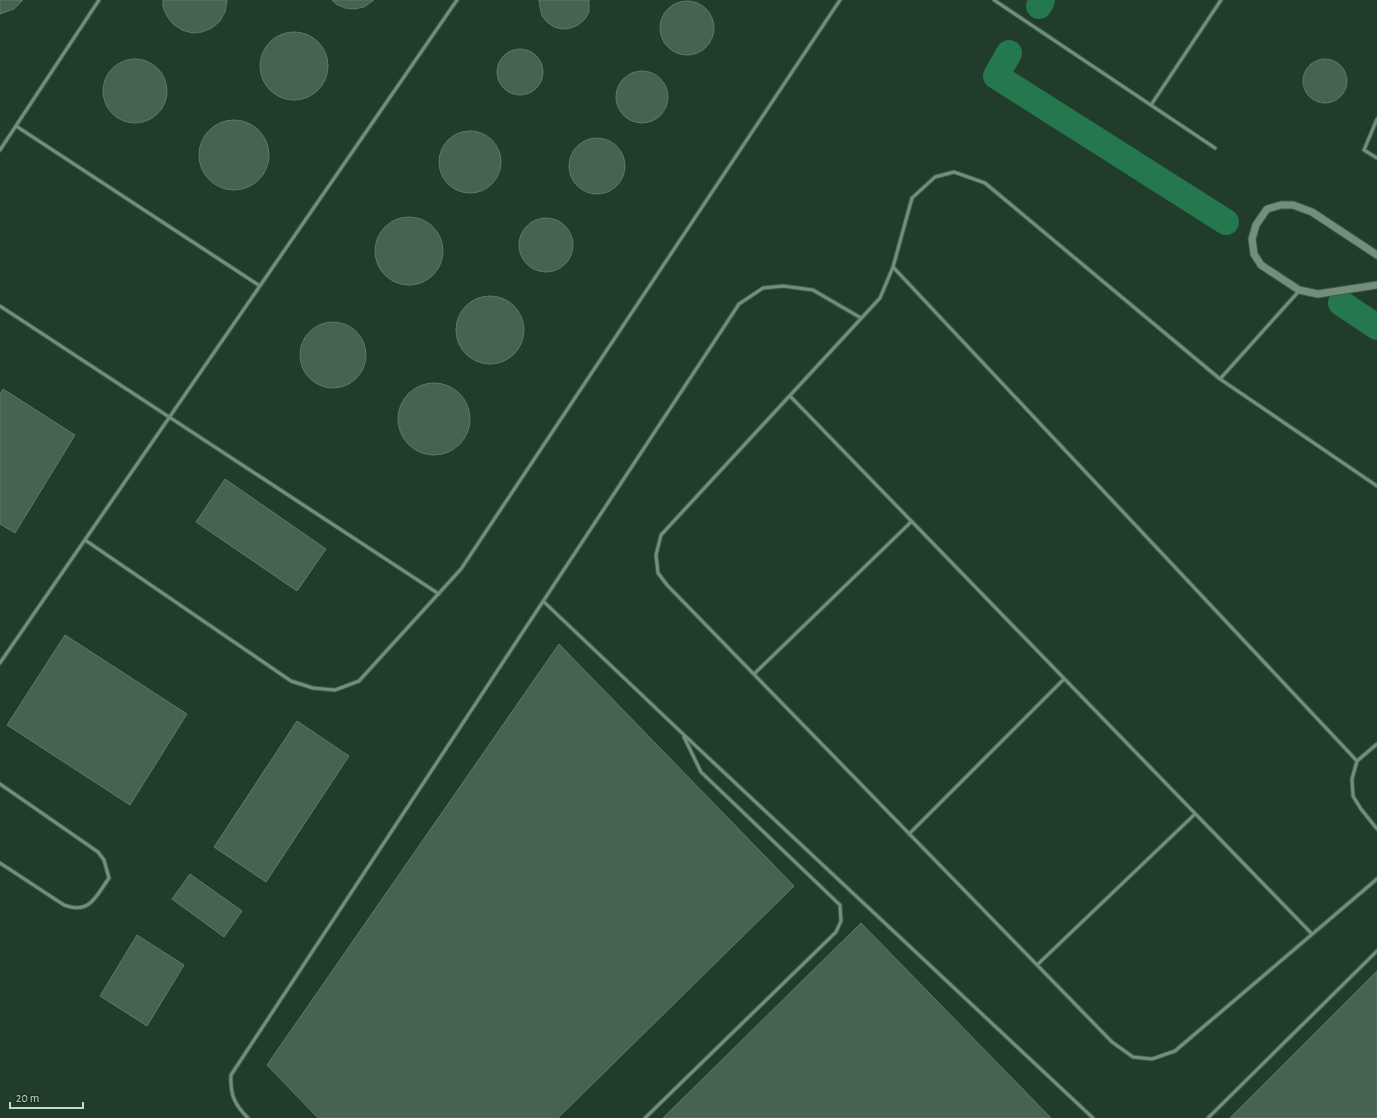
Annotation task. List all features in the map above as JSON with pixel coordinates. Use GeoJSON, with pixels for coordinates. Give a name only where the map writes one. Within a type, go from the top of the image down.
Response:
{"type":"FeatureCollection","features":[{"type":"Feature","properties":{"kind":"street"},"geometry":{"type":"LineString","coordinates":[[1377,255],[1312,212],[1293,205],[1267,209],[1256,225],[1252,239],[1254,254],[1261,265],[1299,290],[1318,294],[1377,285]]}},
{"type":"Feature","properties":{"kind":"lane"},"geometry":{"type":"LineString","coordinates":[[0,150],[99,0]]}},
{"type":"Feature","properties":{"kind":"lane"},"geometry":{"type":"LineString","coordinates":[[0,663],[457,0]]}},
{"type":"Feature","properties":{"kind":"lane"},"geometry":{"type":"LineString","coordinates":[[84,540],[291,681],[313,688],[335,690],[359,682],[462,569],[840,0]]}},
{"type":"Feature","properties":{"kind":"lane"},"geometry":{"type":"LineString","coordinates":[[994,0],[1215,148]]}},
{"type":"Feature","properties":{"kind":"lane"},"geometry":{"type":"LineString","coordinates":[[1151,105],[1221,0]]}},
{"type":"Feature","properties":{"kind":"lane"},"geometry":{"type":"LineString","coordinates":[[1377,119],[1364,150],[1377,158]]}},
{"type":"Feature","properties":{"kind":"lane"},"geometry":{"type":"LineString","coordinates":[[16,126],[260,286]]}},
{"type":"Feature","properties":{"kind":"lane"},"geometry":{"type":"LineString","coordinates":[[1377,486],[1220,379],[984,183],[954,172],[934,177],[912,198],[893,267],[880,298],[661,535],[656,555],[658,573],[667,585],[1112,1042],[1133,1057],[1152,1059],[1175,1051],[1377,879]]}},
{"type":"Feature","properties":{"kind":"lane"},"geometry":{"type":"LineString","coordinates":[[893,267],[1358,761]]}},
{"type":"Feature","properties":{"kind":"lane"},"geometry":{"type":"LineString","coordinates":[[248,1118],[238,1109],[230,1089],[231,1075],[739,304],[763,288],[783,286],[813,290],[862,318]]}},
{"type":"Feature","properties":{"kind":"lane"},"geometry":{"type":"LineString","coordinates":[[1220,379],[1299,290]]}},
{"type":"Feature","properties":{"kind":"lane"},"geometry":{"type":"LineString","coordinates":[[0,306],[439,594]]}},
{"type":"Feature","properties":{"kind":"lane"},"geometry":{"type":"LineString","coordinates":[[790,396],[1312,934]]}},
{"type":"Feature","properties":{"kind":"lane"},"geometry":{"type":"LineString","coordinates":[[754,674],[911,522]]}},
{"type":"Feature","properties":{"kind":"lane"},"geometry":{"type":"LineString","coordinates":[[544,601],[683,734],[1093,1118]]}},
{"type":"Feature","properties":{"kind":"lane"},"geometry":{"type":"LineString","coordinates":[[909,834],[1064,679]]}},
{"type":"Feature","properties":{"kind":"lane"},"geometry":{"type":"LineString","coordinates":[[645,1118],[836,932],[841,920],[840,905],[701,772],[683,734]]}},
{"type":"Feature","properties":{"kind":"lane"},"geometry":{"type":"LineString","coordinates":[[1377,744],[1358,761],[1352,779],[1354,796],[1361,809],[1377,829]]}},
{"type":"Feature","properties":{"kind":"lane"},"geometry":{"type":"LineString","coordinates":[[0,784],[98,852],[104,860],[109,878],[92,904],[84,907],[72,908],[64,905],[0,863]]}},
{"type":"Feature","properties":{"kind":"lane"},"geometry":{"type":"LineString","coordinates":[[1037,965],[1195,814]]}},
{"type":"Feature","properties":{"kind":"lane"},"geometry":{"type":"LineString","coordinates":[[1208,1118],[1377,952]]}},
{"type":"Feature","properties":{"kind":"building"},"geometry":{"type":"Polygon","coordinates":[[[0,0],[23,0],[14,9],[0,14],[0,0]]]}},
{"type":"Feature","properties":{"kind":"building"},"geometry":{"type":"Polygon","coordinates":[[[163,0],[227,1],[225,12],[220,21],[212,28],[202,32],[192,33],[182,30],[173,24],[163,7],[163,0]]]}},
{"type":"Feature","properties":{"kind":"building"},"geometry":{"type":"Polygon","coordinates":[[[332,0],[374,0],[364,7],[354,9],[345,8],[336,4],[332,0]]]}},
{"type":"Feature","properties":{"kind":"building"},"geometry":{"type":"Polygon","coordinates":[[[539,0],[589,0],[589,12],[585,19],[578,25],[571,28],[562,29],[554,27],[542,16],[539,0]]]}},
{"type":"Feature","properties":{"kind":"building"},"geometry":{"type":"Polygon","coordinates":[[[687,1],[697,3],[706,9],[712,18],[714,28],[712,38],[706,47],[697,53],[687,55],[677,53],[668,47],[662,38],[660,28],[662,18],[668,9],[677,3],[687,1]]]}},
{"type":"Feature","properties":{"kind":"building"},"geometry":{"type":"Polygon","coordinates":[[[287,32],[301,32],[313,37],[323,47],[328,59],[328,73],[323,85],[313,95],[301,100],[287,100],[275,95],[265,85],[260,73],[260,59],[265,47],[275,37],[287,32]]]}},
{"type":"Feature","properties":{"kind":"building"},"geometry":{"type":"Polygon","coordinates":[[[516,49],[524,49],[533,53],[539,59],[543,72],[539,85],[533,91],[524,95],[516,95],[507,91],[501,85],[497,76],[497,68],[501,59],[507,53],[516,49]]]}},
{"type":"Feature","properties":{"kind":"building"},"geometry":{"type":"Polygon","coordinates":[[[129,59],[141,59],[158,68],[165,79],[167,91],[165,103],[158,114],[141,123],[129,123],[117,118],[108,109],[103,97],[103,85],[108,73],[117,64],[129,59]]]}},
{"type":"Feature","properties":{"kind":"building"},"geometry":{"type":"Polygon","coordinates":[[[1321,59],[1329,59],[1341,65],[1347,77],[1347,85],[1341,97],[1329,103],[1321,103],[1309,97],[1303,85],[1303,77],[1309,65],[1321,59]]]}},
{"type":"Feature","properties":{"kind":"building"},"geometry":{"type":"Polygon","coordinates":[[[637,71],[647,71],[661,78],[668,92],[668,102],[661,116],[647,123],[637,123],[627,119],[620,112],[616,102],[616,92],[620,82],[627,75],[637,71]]]}},
{"type":"Feature","properties":{"kind":"building"},"geometry":{"type":"Polygon","coordinates":[[[234,120],[253,126],[263,136],[269,155],[263,174],[253,184],[234,190],[215,184],[205,174],[199,155],[205,136],[215,126],[234,120]]]}},
{"type":"Feature","properties":{"kind":"building"},"geometry":{"type":"Polygon","coordinates":[[[470,131],[482,133],[492,140],[499,150],[501,162],[499,174],[492,184],[482,191],[470,193],[458,191],[448,184],[441,174],[439,162],[441,150],[448,140],[458,133],[470,131]]]}},
{"type":"Feature","properties":{"kind":"building"},"geometry":{"type":"Polygon","coordinates":[[[597,138],[612,143],[620,151],[625,166],[620,181],[612,189],[597,194],[582,189],[574,181],[569,166],[574,151],[582,143],[597,138]]]}},
{"type":"Feature","properties":{"kind":"building"},"geometry":{"type":"Polygon","coordinates":[[[402,217],[416,217],[428,222],[438,232],[443,244],[443,258],[438,270],[428,280],[416,285],[402,285],[390,280],[380,270],[375,258],[375,244],[380,232],[390,222],[402,217]]]}},
{"type":"Feature","properties":{"kind":"building"},"geometry":{"type":"Polygon","coordinates":[[[546,218],[556,220],[565,226],[571,235],[573,245],[571,255],[565,264],[556,270],[546,272],[536,270],[527,264],[521,255],[519,245],[521,235],[527,226],[536,220],[546,218]]]}},
{"type":"Feature","properties":{"kind":"building"},"geometry":{"type":"Polygon","coordinates":[[[483,296],[497,296],[509,301],[519,311],[524,323],[524,337],[519,349],[509,359],[497,364],[483,364],[471,359],[461,349],[456,337],[456,323],[461,311],[471,301],[483,296]]]}},
{"type":"Feature","properties":{"kind":"building"},"geometry":{"type":"Polygon","coordinates":[[[333,322],[346,325],[356,332],[363,342],[366,355],[363,368],[356,378],[346,385],[333,388],[320,385],[310,378],[303,368],[300,355],[303,342],[310,332],[320,325],[333,322]]]}},
{"type":"Feature","properties":{"kind":"building"},"geometry":{"type":"Polygon","coordinates":[[[434,383],[454,389],[464,399],[470,419],[464,439],[454,449],[434,455],[414,449],[404,439],[398,419],[404,399],[414,389],[434,383]]]}},
{"type":"Feature","properties":{"kind":"building"},"geometry":{"type":"Polygon","coordinates":[[[3,389],[75,435],[15,533],[0,524],[0,394],[3,389]]]}},
{"type":"Feature","properties":{"kind":"building"},"geometry":{"type":"Polygon","coordinates":[[[225,479],[326,549],[297,591],[196,522],[225,479]]]}},
{"type":"Feature","properties":{"kind":"building"},"geometry":{"type":"Polygon","coordinates":[[[65,635],[187,714],[130,805],[7,725],[65,635]]]}},
{"type":"Feature","properties":{"kind":"building"},"geometry":{"type":"Polygon","coordinates":[[[559,644],[794,886],[558,1118],[318,1118],[267,1065],[559,644]]]}},
{"type":"Feature","properties":{"kind":"building"},"geometry":{"type":"Polygon","coordinates":[[[297,721],[349,756],[266,882],[214,847],[297,721]]]}},
{"type":"Feature","properties":{"kind":"building"},"geometry":{"type":"Polygon","coordinates":[[[190,874],[242,911],[224,937],[172,899],[190,874]]]}},
{"type":"Feature","properties":{"kind":"building"},"geometry":{"type":"Polygon","coordinates":[[[861,923],[1051,1118],[663,1118],[861,923]]]}},
{"type":"Feature","properties":{"kind":"building"},"geometry":{"type":"Polygon","coordinates":[[[137,935],[184,965],[147,1026],[100,996],[137,935]]]}},
{"type":"Feature","properties":{"kind":"building"},"geometry":{"type":"Polygon","coordinates":[[[1377,971],[1377,1118],[1230,1118],[1377,971]]]}},
{"type":"Feature","properties":{"kind":"waterway"},"geometry":{"type":"LineString","coordinates":[[1039,6],[1042,0]]}},
{"type":"Feature","properties":{"kind":"waterway"},"geometry":{"type":"LineString","coordinates":[[1009,53],[996,76],[1226,222]]}},
{"type":"Feature","properties":{"kind":"waterway"},"geometry":{"type":"LineString","coordinates":[[1341,303],[1377,327]]}}]}
